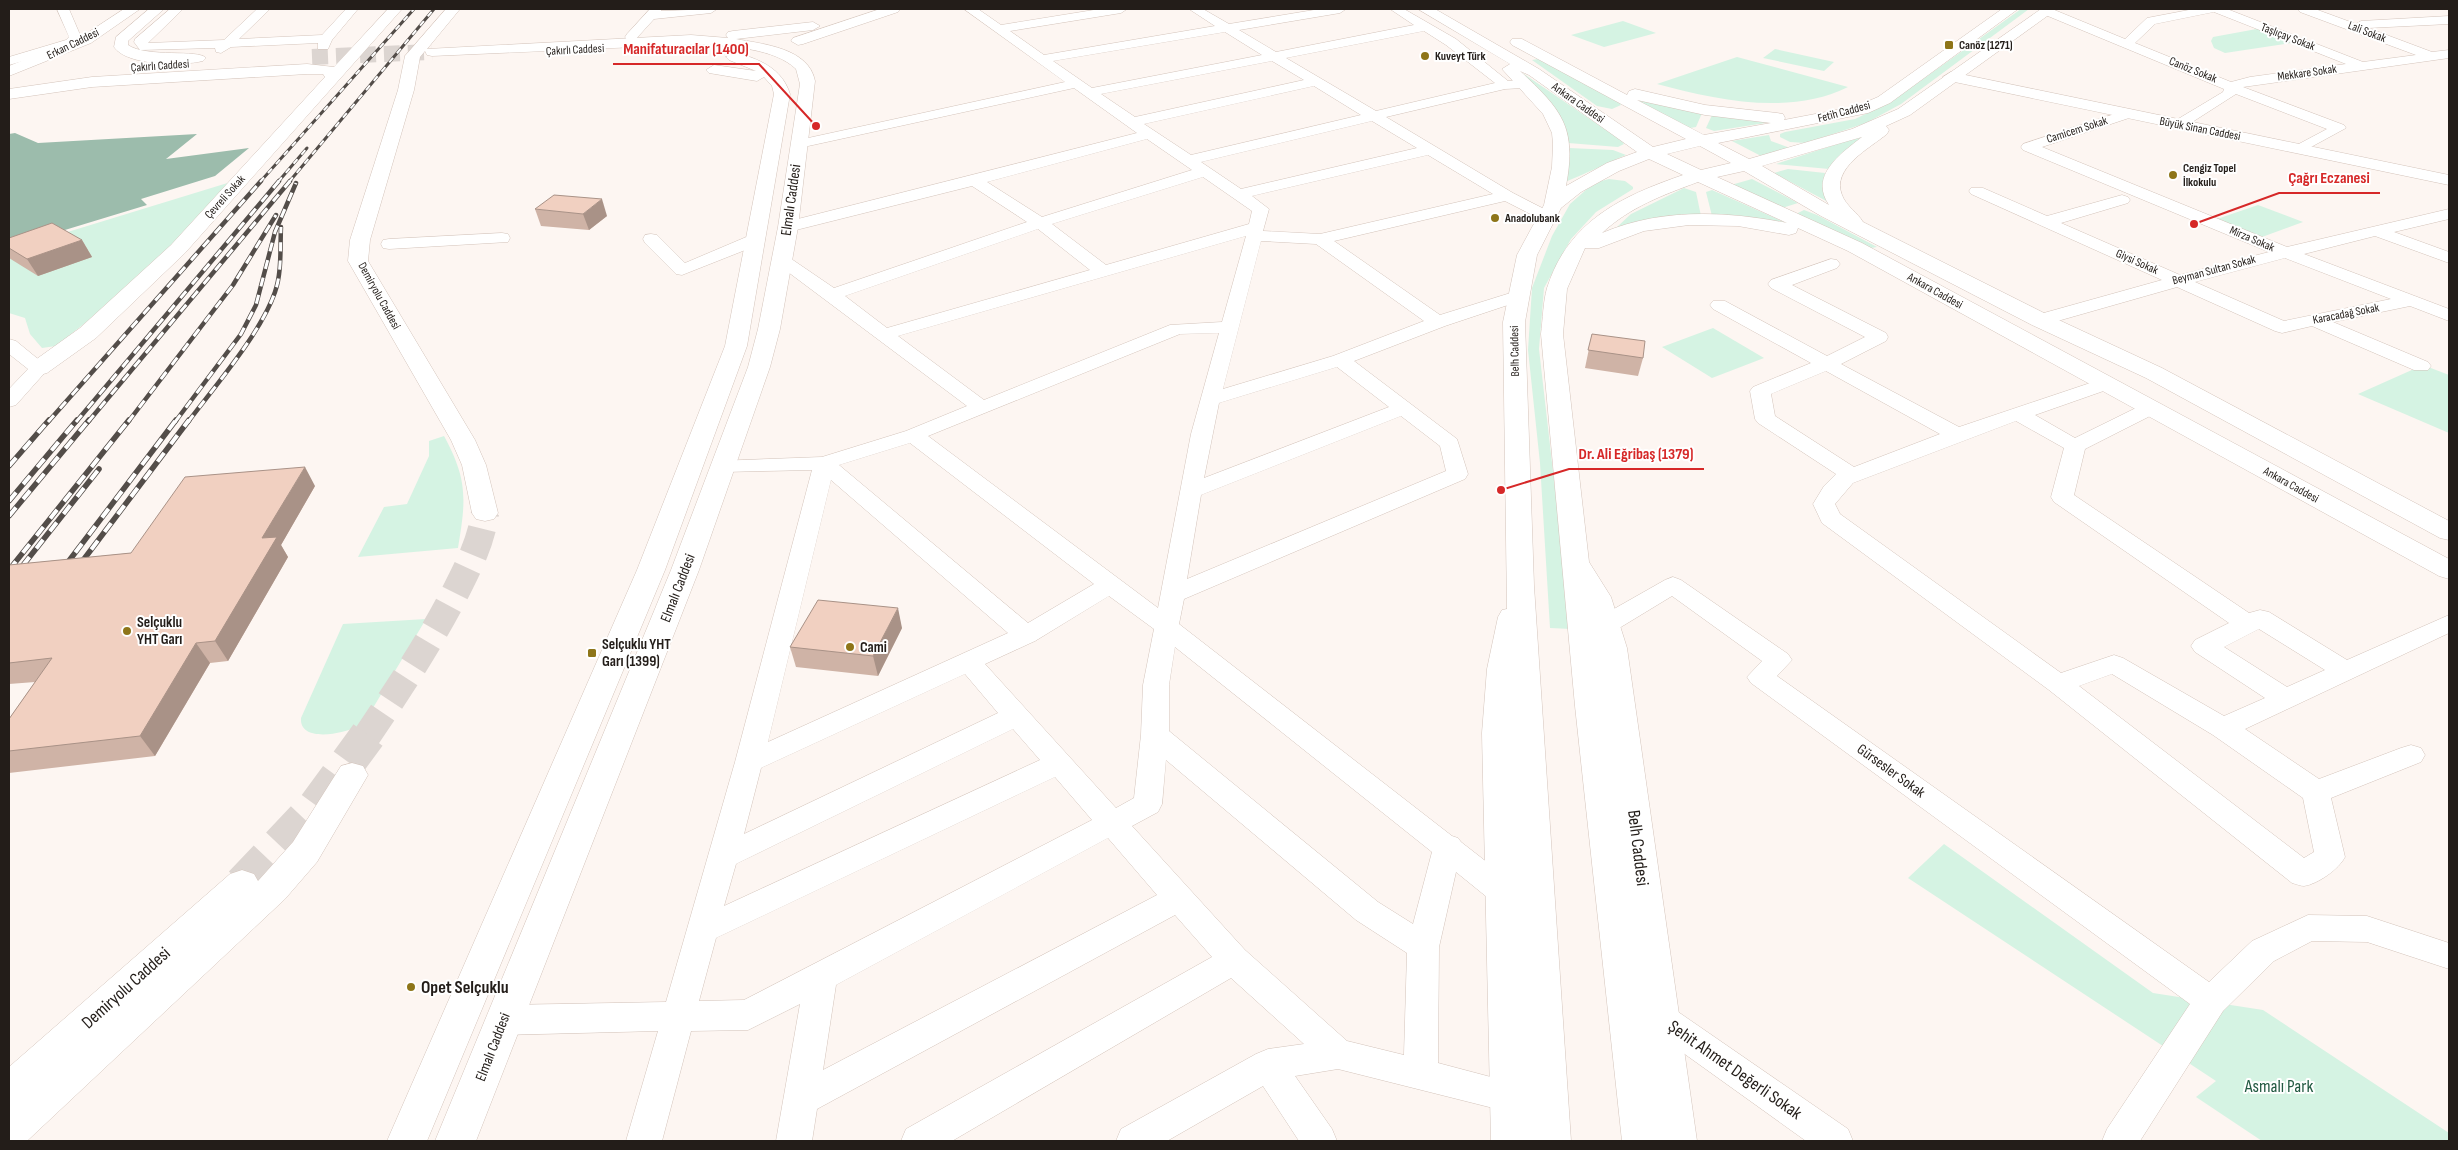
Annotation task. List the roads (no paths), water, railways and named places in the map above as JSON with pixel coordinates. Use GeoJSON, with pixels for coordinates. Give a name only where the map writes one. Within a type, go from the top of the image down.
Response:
{"type":"FeatureCollection","features":[{"type":"Feature","properties":{"kind":"main road","name":"Erkan Caddesi"},"geometry":{"type":"LineString","coordinates":[[9,72],[86,40],[134,9]]}},
{"type":"Feature","properties":{"kind":"main road","name":"Erkan Caddesi"},"geometry":{"type":"LineString","coordinates":[[146,9],[110,37],[106,43],[106,49],[111,54],[152,62],[222,54]]}},
{"type":"Feature","properties":{"kind":"main road"},"geometry":{"type":"LineString","coordinates":[[158,9],[121,40],[120,44],[124,50],[140,56],[168,59],[316,54]]}},
{"type":"Feature","properties":{"kind":"main road","name":"Çevreli Sokak"},"geometry":{"type":"LineString","coordinates":[[36,367],[88,333],[178,249],[395,9]]}},
{"type":"Feature","properties":{"kind":"main road","name":"Demiryolu Caddesi"},"geometry":{"type":"LineString","coordinates":[[454,9],[428,50],[413,56],[406,90],[360,240],[358,261],[463,440],[474,465],[485,513]]}},
{"type":"Feature","properties":{"kind":"main road","name":"Çakırlı Caddesi"},"geometry":{"type":"LineString","coordinates":[[741,53],[813,26],[874,9]]}},
{"type":"Feature","properties":{"kind":"main road","name":"Çakırlı Caddesi"},"geometry":{"type":"LineString","coordinates":[[428,50],[658,46],[741,53],[832,29],[893,9]]}},
{"type":"Feature","properties":{"kind":"main road","name":"Ankara Caddesi"},"geometry":{"type":"LineString","coordinates":[[1425,9],[1534,72],[1650,153],[1801,222],[1858,238],[2154,373],[2449,532]]}},
{"type":"Feature","properties":{"kind":"main road","name":"Fetih Caddesi"},"geometry":{"type":"LineString","coordinates":[[1650,153],[1701,141],[1862,110],[1884,100],[2011,9]]}},
{"type":"Feature","properties":{"kind":"main road","name":"Fetih Caddesi"},"geometry":{"type":"LineString","coordinates":[[1698,176],[1747,165],[1858,133],[1897,115],[1923,100],[1951,77],[2049,10]]}},
{"type":"Feature","properties":{"kind":"main road"},"geometry":{"type":"LineString","coordinates":[[428,50],[435,45],[453,46],[631,37],[691,39],[813,26]]}},
{"type":"Feature","properties":{"kind":"main road"},"geometry":{"type":"LineString","coordinates":[[409,70],[426,64],[656,51],[741,53],[798,62],[804,48],[832,29]]}},
{"type":"Feature","properties":{"kind":"main road","name":"Ankara Caddesi"},"geometry":{"type":"LineString","coordinates":[[1507,37],[1747,165],[1828,212],[1858,238],[2105,384],[2449,570]]}},
{"type":"Feature","properties":{"kind":"main road"},"geometry":{"type":"LineString","coordinates":[[9,94],[316,54],[343,48],[367,38]]}},
{"type":"Feature","properties":{"kind":"main road","name":"Çakırlı Caddesi"},"geometry":{"type":"LineString","coordinates":[[428,50],[691,39],[727,41],[741,53]]}},
{"type":"Feature","properties":{"kind":"main road"},"geometry":{"type":"LineString","coordinates":[[1482,41],[1546,108],[1561,134],[1562,159],[1550,211]]}},
{"type":"Feature","properties":{"kind":"main road"},"geometry":{"type":"LineString","coordinates":[[741,53],[778,81]]}},
{"type":"Feature","properties":{"kind":"main road","name":"Çakırlı Caddesi"},"geometry":{"type":"LineString","coordinates":[[9,83],[222,54],[316,54]]}},
{"type":"Feature","properties":{"kind":"main road","name":"Çakırlı Caddesi"},"geometry":{"type":"LineString","coordinates":[[9,87],[316,54]]}},
{"type":"Feature","properties":{"kind":"main road"},"geometry":{"type":"LineString","coordinates":[[316,54],[332,77]]}},
{"type":"Feature","properties":{"kind":"main road","name":"Elmalı Caddesi"},"geometry":{"type":"LineString","coordinates":[[456,1141],[685,570],[759,367],[769,329],[788,227],[808,84],[806,72],[798,62]]}},
{"type":"Feature","properties":{"kind":"main road"},"geometry":{"type":"LineString","coordinates":[[714,70],[765,77],[778,81]]}},
{"type":"Feature","properties":{"kind":"main road"},"geometry":{"type":"LineString","coordinates":[[1575,73],[1638,95],[1727,113],[1779,118],[1843,115]]}},
{"type":"Feature","properties":{"kind":"main road","name":"Büyük Sinan Caddesi"},"geometry":{"type":"LineString","coordinates":[[1951,77],[2449,180]]}},
{"type":"Feature","properties":{"kind":"main road","name":"Elmalı Caddesi"},"geometry":{"type":"LineString","coordinates":[[407,1141],[650,570],[736,346],[782,94],[778,81]]}},
{"type":"Feature","properties":{"kind":"main road"},"geometry":{"type":"LineString","coordinates":[[1583,106],[1602,112],[1622,111],[1628,109],[1629,106],[1623,99]]}},
{"type":"Feature","properties":{"kind":"main road"},"geometry":{"type":"LineString","coordinates":[[1858,238],[1832,195],[1829,182],[1832,173],[1840,164],[1897,115]]}},
{"type":"Feature","properties":{"kind":"main road"},"geometry":{"type":"LineString","coordinates":[[1790,125],[1777,132],[1775,135],[1779,141],[1800,146],[1818,145]]}},
{"type":"Feature","properties":{"kind":"main road","name":"Belh Caddesi"},"geometry":{"type":"LineString","coordinates":[[1550,1141],[1520,586],[1514,322],[1527,255],[1550,211],[1586,181],[1613,167],[1650,153]]}},
{"type":"Feature","properties":{"kind":"main road","name":"Belh Caddesi"},"geometry":{"type":"LineString","coordinates":[[1642,1141],[1590,706],[1552,334],[1557,289],[1578,244],[1607,218],[1632,187],[1698,176]]}},
{"type":"Feature","properties":{"kind":"main road"},"geometry":{"type":"LineString","coordinates":[[1586,181],[1605,177],[1632,187]]}},
{"type":"Feature","properties":{"kind":"main road"},"geometry":{"type":"LineString","coordinates":[[1801,222],[1790,215],[1791,211],[1808,208],[1828,212]]}},
{"type":"Feature","properties":{"kind":"main road"},"geometry":{"type":"LineString","coordinates":[[1570,258],[1619,231],[1646,224],[1697,218],[1766,224],[1815,235],[1858,238]]}},
{"type":"Feature","properties":{"kind":"main road","name":"Belh Caddesi"},"geometry":{"type":"LineString","coordinates":[[1576,562],[1597,597],[1607,624],[1676,1141]]}},
{"type":"Feature","properties":{"kind":"main road","name":"Belh Caddesi"},"geometry":{"type":"LineString","coordinates":[[1511,1141],[1498,733],[1499,702],[1507,636],[1520,586]]}},
{"type":"Feature","properties":{"kind":"main road"},"geometry":{"type":"LineString","coordinates":[[9,1131],[273,889],[305,852],[352,775]]}},
{"type":"Feature","properties":{"kind":"main road","name":"Demiryolu Caddesi"},"geometry":{"type":"LineString","coordinates":[[9,1092],[242,884]]}},
{"type":"Feature","properties":{"kind":"street"},"geometry":{"type":"LineString","coordinates":[[9,61],[71,43],[75,37],[63,9]]}},
{"type":"Feature","properties":{"kind":"street"},"geometry":{"type":"LineString","coordinates":[[176,9],[140,42],[145,48],[222,54],[316,54],[352,9]]}},
{"type":"Feature","properties":{"kind":"street"},"geometry":{"type":"LineString","coordinates":[[222,54],[264,9]]}},
{"type":"Feature","properties":{"kind":"street"},"geometry":{"type":"LineString","coordinates":[[631,37],[653,12],[711,9]]}},
{"type":"Feature","properties":{"kind":"street"},"geometry":{"type":"LineString","coordinates":[[503,1020],[748,1015],[1148,804],[1155,735],[1156,685],[1191,491],[1202,434],[1262,209],[1141,128],[970,9]]}},
{"type":"Feature","properties":{"kind":"street"},"geometry":{"type":"LineString","coordinates":[[1000,29],[1121,9]]}},
{"type":"Feature","properties":{"kind":"street"},"geometry":{"type":"LineString","coordinates":[[1195,9],[1507,196],[1550,211]]}},
{"type":"Feature","properties":{"kind":"street"},"geometry":{"type":"LineString","coordinates":[[1043,59],[1340,9]]}},
{"type":"Feature","properties":{"kind":"street"},"geometry":{"type":"LineString","coordinates":[[1396,9],[1451,42],[1505,85]]}},
{"type":"Feature","properties":{"kind":"street"},"geometry":{"type":"LineString","coordinates":[[2127,44],[2151,21],[2210,9]]}},
{"type":"Feature","properties":{"kind":"street","name":"Taşlıçay Sokak"},"geometry":{"type":"LineString","coordinates":[[2217,9],[2360,65]]}},
{"type":"Feature","properties":{"kind":"street","name":"Lali Sokak"},"geometry":{"type":"LineString","coordinates":[[2304,9],[2430,56]]}},
{"type":"Feature","properties":{"kind":"street","name":"Canöz Sokak"},"geometry":{"type":"LineString","coordinates":[[2049,10],[2258,98],[2339,128],[2300,149]]}},
{"type":"Feature","properties":{"kind":"street"},"geometry":{"type":"LineString","coordinates":[[2352,26],[2449,20]]}},
{"type":"Feature","properties":{"kind":"street"},"geometry":{"type":"LineString","coordinates":[[1090,92],[1425,27]]}},
{"type":"Feature","properties":{"kind":"street","name":"Mekkare Sokak"},"geometry":{"type":"LineString","coordinates":[[2232,86],[2250,81],[2449,54]]}},
{"type":"Feature","properties":{"kind":"street"},"geometry":{"type":"LineString","coordinates":[[788,227],[974,180],[1141,128],[1315,82]]}},
{"type":"Feature","properties":{"kind":"street"},"geometry":{"type":"LineString","coordinates":[[799,144],[1077,83]]}},
{"type":"Feature","properties":{"kind":"street"},"geometry":{"type":"LineString","coordinates":[[832,295],[1197,166],[1374,116],[1505,85],[1523,84]]}},
{"type":"Feature","properties":{"kind":"street"},"geometry":{"type":"LineString","coordinates":[[2178,125],[2230,94],[2232,86]]}},
{"type":"Feature","properties":{"kind":"street","name":"Camicem Sokak"},"geometry":{"type":"LineString","coordinates":[[2028,147],[2127,114]]}},
{"type":"Feature","properties":{"kind":"street","name":"Mirza Sokak"},"geometry":{"type":"LineString","coordinates":[[2028,147],[2284,252],[2449,315]]}},
{"type":"Feature","properties":{"kind":"street"},"geometry":{"type":"LineString","coordinates":[[1239,194],[1430,150]]}},
{"type":"Feature","properties":{"kind":"street"},"geometry":{"type":"LineString","coordinates":[[974,180],[1040,223],[1102,271]]}},
{"type":"Feature","properties":{"kind":"street","name":"Giysi Sokak"},"geometry":{"type":"LineString","coordinates":[[1977,191],[2282,327]]}},
{"type":"Feature","properties":{"kind":"street"},"geometry":{"type":"LineString","coordinates":[[885,334],[1102,271],[1256,232],[1320,239],[1507,196]]}},
{"type":"Feature","properties":{"kind":"street"},"geometry":{"type":"LineString","coordinates":[[2046,222],[2122,200]]}},
{"type":"Feature","properties":{"kind":"street","name":"Beyman Sultan Sokak"},"geometry":{"type":"LineString","coordinates":[[2040,320],[2177,280],[2284,252],[2446,217]]}},
{"type":"Feature","properties":{"kind":"street"},"geometry":{"type":"LineString","coordinates":[[2380,232],[2449,258]]}},
{"type":"Feature","properties":{"kind":"street"},"geometry":{"type":"LineString","coordinates":[[389,244],[502,238]]}},
{"type":"Feature","properties":{"kind":"street"},"geometry":{"type":"LineString","coordinates":[[651,239],[682,270],[757,239]]}},
{"type":"Feature","properties":{"kind":"street"},"geometry":{"type":"LineString","coordinates":[[1320,239],[1438,322]]}},
{"type":"Feature","properties":{"kind":"street"},"geometry":{"type":"LineString","coordinates":[[781,260],[885,334],[982,408]]}},
{"type":"Feature","properties":{"kind":"street"},"geometry":{"type":"LineString","coordinates":[[1831,264],[1777,284],[1879,337],[1826,364],[1760,391],[1764,419],[1852,476]]}},
{"type":"Feature","properties":{"kind":"street"},"geometry":{"type":"LineString","coordinates":[[1211,399],[1340,360],[1438,322],[1520,295]]}},
{"type":"Feature","properties":{"kind":"street","name":"Karacadağ Sokak"},"geometry":{"type":"LineString","coordinates":[[2282,327],[2409,301]]}},
{"type":"Feature","properties":{"kind":"street"},"geometry":{"type":"LineString","coordinates":[[1719,305],[1958,435]]}},
{"type":"Feature","properties":{"kind":"street"},"geometry":{"type":"LineString","coordinates":[[2313,320],[2420,366]]}},
{"type":"Feature","properties":{"kind":"street"},"geometry":{"type":"LineString","coordinates":[[723,466],[824,463],[913,435],[1177,329],[1230,327]]}},
{"type":"Feature","properties":{"kind":"street"},"geometry":{"type":"LineString","coordinates":[[9,345],[36,367]]}},
{"type":"Feature","properties":{"kind":"street"},"geometry":{"type":"LineString","coordinates":[[1173,594],[1457,474],[1450,444],[1340,360]]}},
{"type":"Feature","properties":{"kind":"street"},"geometry":{"type":"LineString","coordinates":[[9,366],[36,367]]}},
{"type":"Feature","properties":{"kind":"street"},"geometry":{"type":"LineString","coordinates":[[9,401],[36,367]]}},
{"type":"Feature","properties":{"kind":"street"},"geometry":{"type":"LineString","coordinates":[[2058,684],[2114,664],[2223,728],[2316,792],[2330,857],[2303,874],[2058,684],[1830,518],[1824,504],[1832,490],[1845,478],[1958,435],[2105,384]]}},
{"type":"Feature","properties":{"kind":"street"},"geometry":{"type":"LineString","coordinates":[[1191,491],[1404,408]]}},
{"type":"Feature","properties":{"kind":"street"},"geometry":{"type":"LineString","coordinates":[[2150,408],[2075,446],[2062,497],[2248,624]]}},
{"type":"Feature","properties":{"kind":"street"},"geometry":{"type":"LineString","coordinates":[[2018,414],[2075,446]]}},
{"type":"Feature","properties":{"kind":"street"},"geometry":{"type":"LineString","coordinates":[[913,435],[1167,627],[1448,846],[1504,893]]}},
{"type":"Feature","properties":{"kind":"street"},"geometry":{"type":"LineString","coordinates":[[824,463],[1026,635]]}},
{"type":"Feature","properties":{"kind":"street"},"geometry":{"type":"LineString","coordinates":[[644,1141],[749,762],[824,463]]}},
{"type":"Feature","properties":{"kind":"street"},"geometry":{"type":"LineString","coordinates":[[749,762],[1026,635],[1111,584]]}},
{"type":"Feature","properties":{"kind":"street","name":"Gürsesler Sokak"},"geometry":{"type":"LineString","coordinates":[[1607,624],[1672,585],[1779,660],[1760,677],[2211,1001]]}},
{"type":"Feature","properties":{"kind":"street"},"geometry":{"type":"LineString","coordinates":[[2286,699],[2204,646],[2260,618],[2346,671]]}},
{"type":"Feature","properties":{"kind":"street"},"geometry":{"type":"LineString","coordinates":[[2223,728],[2449,623]]}},
{"type":"Feature","properties":{"kind":"street"},"geometry":{"type":"LineString","coordinates":[[968,661],[1234,960],[1338,1054]]}},
{"type":"Feature","properties":{"kind":"street"},"geometry":{"type":"LineString","coordinates":[[723,857],[1017,715]]}},
{"type":"Feature","properties":{"kind":"street"},"geometry":{"type":"LineString","coordinates":[[1155,735],[1367,911],[1423,947]]}},
{"type":"Feature","properties":{"kind":"street"},"geometry":{"type":"LineString","coordinates":[[2316,792],[2411,755]]}},
{"type":"Feature","properties":{"kind":"street"},"geometry":{"type":"LineString","coordinates":[[703,930],[1060,763]]}},
{"type":"Feature","properties":{"kind":"street"},"geometry":{"type":"LineString","coordinates":[[1420,1073],[1423,947],[1448,846]]}},
{"type":"Feature","properties":{"kind":"street"},"geometry":{"type":"LineString","coordinates":[[802,1099],[1179,898]]}},
{"type":"Feature","properties":{"kind":"street"},"geometry":{"type":"LineString","coordinates":[[2120,1141],[2211,1001],[2263,951],[2308,928],[2367,929],[2449,956]]}},
{"type":"Feature","properties":{"kind":"street"},"geometry":{"type":"LineString","coordinates":[[919,1141],[1234,960]]}},
{"type":"Feature","properties":{"kind":"street"},"geometry":{"type":"LineString","coordinates":[[794,1141],[821,976]]}},
{"type":"Feature","properties":{"kind":"street","name":"Şehit Ahmet Değerli Sokak"},"geometry":{"type":"LineString","coordinates":[[1659,1017],[1835,1141]]}},
{"type":"Feature","properties":{"kind":"street"},"geometry":{"type":"LineString","coordinates":[[1134,1141],[1268,1066],[1338,1054],[1509,1096]]}},
{"type":"Feature","properties":{"kind":"street"},"geometry":{"type":"LineString","coordinates":[[1268,1066],[1319,1141]]}},
{"type":"Feature","properties":{"kind":"tunnel"},"geometry":{"type":"LineString","coordinates":[[312,57],[432,52]]}},
{"type":"Feature","properties":{"kind":"tunnel"},"geometry":{"type":"LineString","coordinates":[[367,736],[444,614],[477,545],[485,513]]}},
{"type":"Feature","properties":{"kind":"tunnel"},"geometry":{"type":"LineString","coordinates":[[242,884],[316,806],[368,735]]}},
{"type":"Feature","properties":{"kind":"railway"},"geometry":{"type":"LineString","coordinates":[[260,182],[414,9]]}},
{"type":"Feature","properties":{"kind":"railway"},"geometry":{"type":"LineString","coordinates":[[289,182],[434,9]]}},
{"type":"Feature","properties":{"kind":"railway"},"geometry":{"type":"LineString","coordinates":[[278,182],[307,148]]}},
{"type":"Feature","properties":{"kind":"railway"},"geometry":{"type":"LineString","coordinates":[[48,422],[261,181]]}},
{"type":"Feature","properties":{"kind":"railway"},"geometry":{"type":"LineString","coordinates":[[76,422],[279,181]]}},
{"type":"Feature","properties":{"kind":"railway"},"geometry":{"type":"LineString","coordinates":[[88,422],[290,181]]}},
{"type":"Feature","properties":{"kind":"railway"},"geometry":{"type":"LineString","coordinates":[[175,422],[241,334],[256,305],[275,232],[296,183]]}},
{"type":"Feature","properties":{"kind":"railway"},"geometry":{"type":"LineString","coordinates":[[128,422],[233,285],[276,215]]}},
{"type":"Feature","properties":{"kind":"railway"},"geometry":{"type":"LineString","coordinates":[[188,422],[248,342],[268,308],[279,276],[281,227]]}},
{"type":"Feature","properties":{"kind":"railway"},"geometry":{"type":"LineString","coordinates":[[9,466],[49,420]]}},
{"type":"Feature","properties":{"kind":"railway"},"geometry":{"type":"LineString","coordinates":[[9,501],[77,420]]}},
{"type":"Feature","properties":{"kind":"railway"},"geometry":{"type":"LineString","coordinates":[[9,516],[89,420]]}},
{"type":"Feature","properties":{"kind":"railway"},"geometry":{"type":"LineString","coordinates":[[9,570],[129,420]]}},
{"type":"Feature","properties":{"kind":"railway"},"geometry":{"type":"LineString","coordinates":[[62,570],[176,420]]}},
{"type":"Feature","properties":{"kind":"railway"},"geometry":{"type":"LineString","coordinates":[[78,567],[189,420]]}},
{"type":"Feature","properties":{"kind":"railway"},"geometry":{"type":"LineString","coordinates":[[9,583],[99,469]]}},
{"type":"Feature","properties":{"kind":"place","name":"Canöz (1271)"},"geometry":{"type":"Point","coordinates":[1949,45]}},
{"type":"Feature","properties":{"kind":"place","name":"Kuveyt Türk"},"geometry":{"type":"Point","coordinates":[1425,56]}},
{"type":"Feature","properties":{"kind":"place","name":"Manifaturacılar (1400)"},"geometry":{"type":"Point","coordinates":[816,126]}},
{"type":"Feature","properties":{"kind":"place","name":"Cengiz Topel İlkokulu"},"geometry":{"type":"Point","coordinates":[2173,175]}},
{"type":"Feature","properties":{"kind":"place","name":"Anadolubank"},"geometry":{"type":"Point","coordinates":[1495,218]}},
{"type":"Feature","properties":{"kind":"place","name":"Çağrı Eczanesi"},"geometry":{"type":"Point","coordinates":[2194,224]}},
{"type":"Feature","properties":{"kind":"place","name":"Dr. Ali Eğribaş (1379)"},"geometry":{"type":"Point","coordinates":[1501,490]}},
{"type":"Feature","properties":{"kind":"place","name":"Selçuklu YHT Garı"},"geometry":{"type":"Point","coordinates":[127,631]}},
{"type":"Feature","properties":{"kind":"place","name":"Cami"},"geometry":{"type":"Point","coordinates":[850,647]}},
{"type":"Feature","properties":{"kind":"place","name":"Selçuklu YHT Garı (1399)"},"geometry":{"type":"Point","coordinates":[592,653]}},
{"type":"Feature","properties":{"kind":"place","name":"Opet Selçuklu"},"geometry":{"type":"Point","coordinates":[411,987]}},
{"type":"Feature","properties":{"kind":"park label","name":"Asmalı Park"},"geometry":{"type":"Point","coordinates":[2279,1086]}}]}
